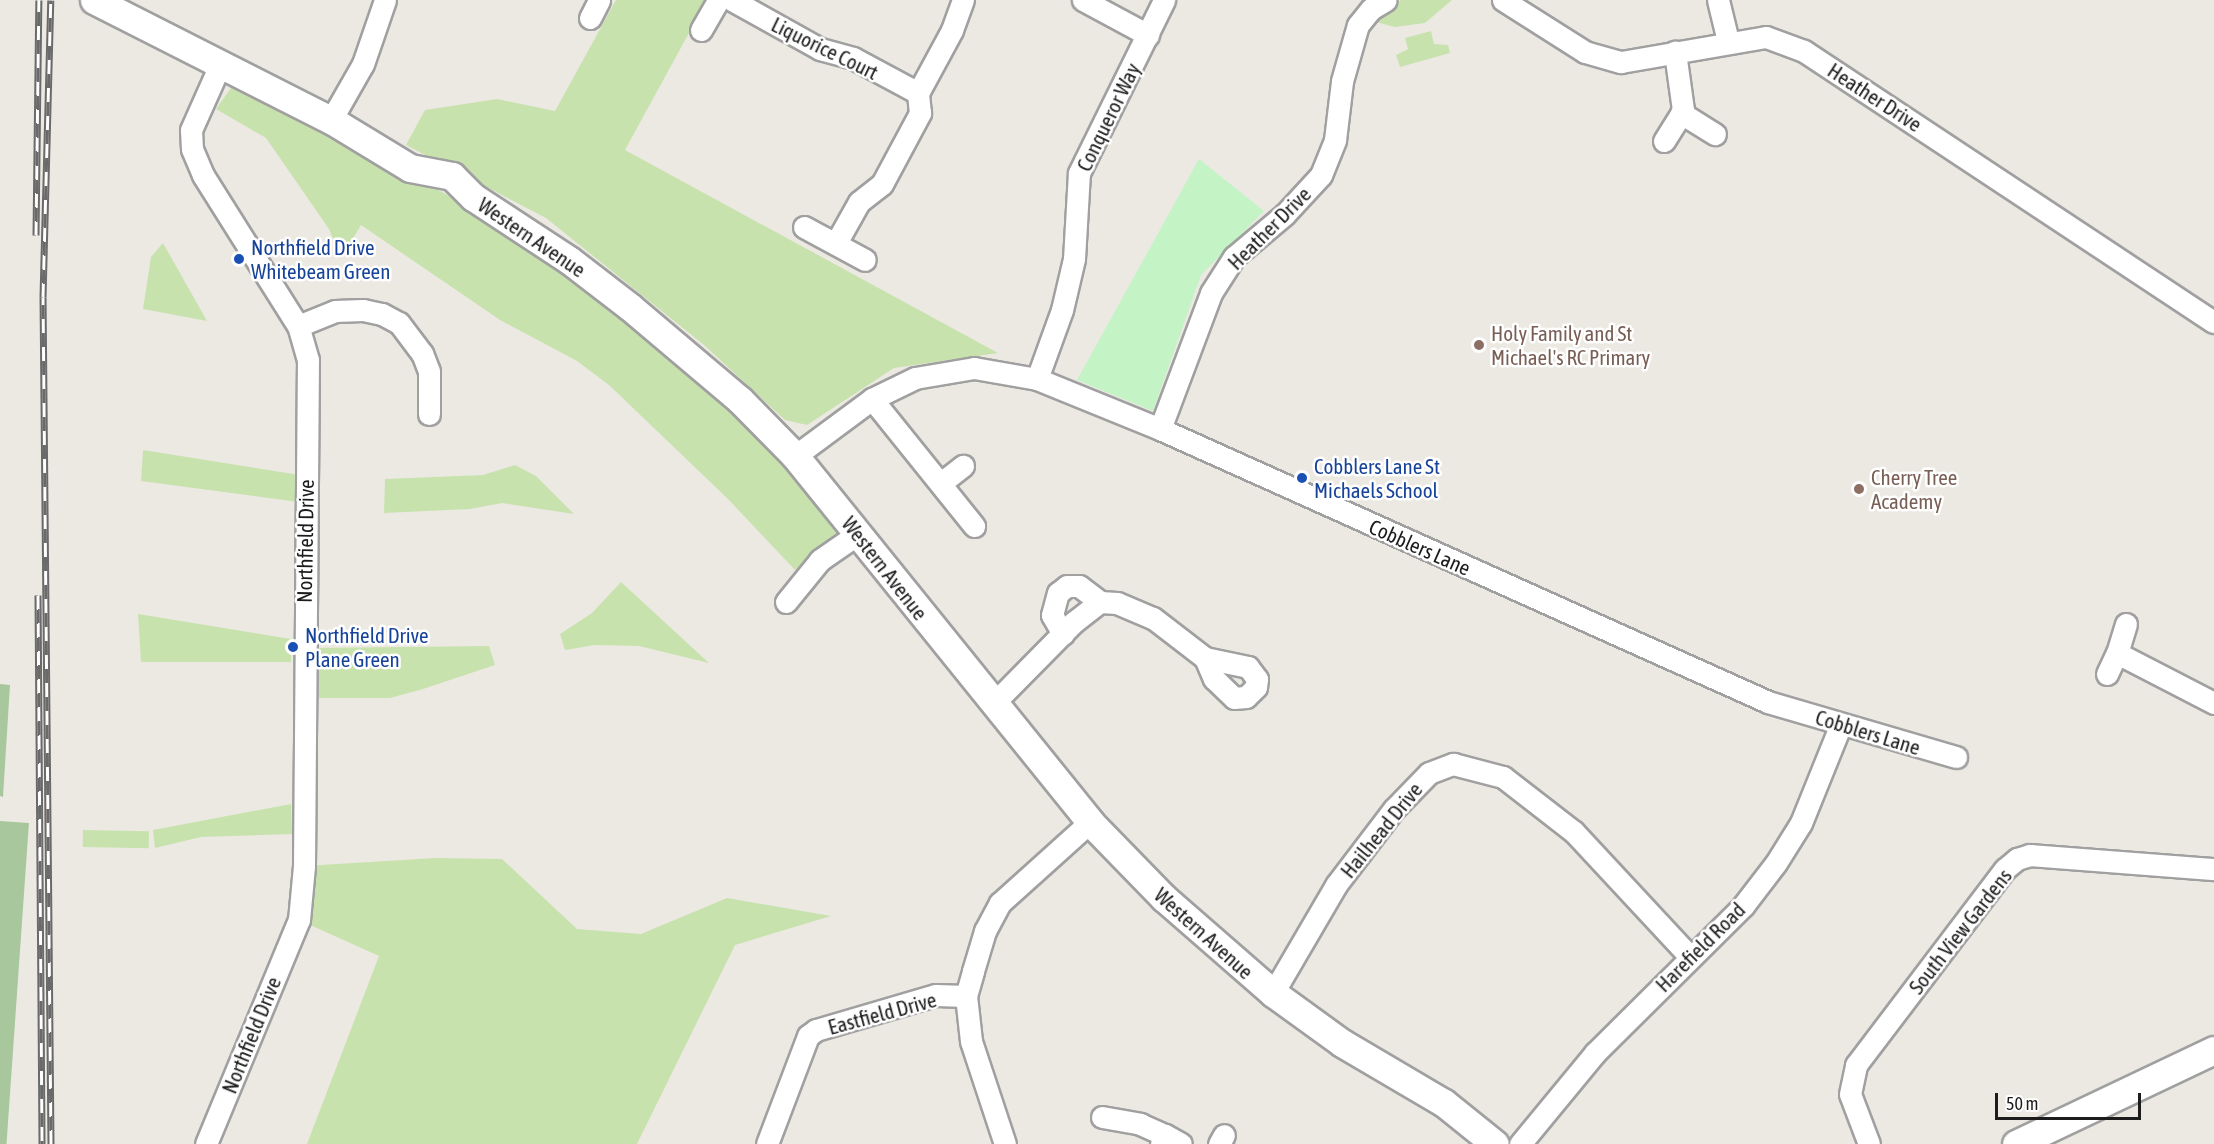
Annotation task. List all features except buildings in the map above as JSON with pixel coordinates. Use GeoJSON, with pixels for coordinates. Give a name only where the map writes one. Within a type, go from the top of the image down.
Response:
{"type":"FeatureCollection","features":[{"type":"Feature","properties":{"kind":"street"},"geometry":{"type":"LineString","coordinates":[[94,0],[220,65]]}},
{"type":"Feature","properties":{"kind":"street"},"geometry":{"type":"LineString","coordinates":[[331,120],[363,64],[385,0]]}},
{"type":"Feature","properties":{"kind":"street"},"geometry":{"type":"LineString","coordinates":[[701,30],[718,0]]}},
{"type":"Feature","properties":{"kind":"street","name":"Liquorice Court"},"geometry":{"type":"LineString","coordinates":[[732,0],[820,49],[853,58],[899,86],[918,93]]}},
{"type":"Feature","properties":{"kind":"street"},"geometry":{"type":"LineString","coordinates":[[836,243],[859,202],[882,184],[920,113],[918,93],[952,30],[963,0]]}},
{"type":"Feature","properties":{"kind":"street"},"geometry":{"type":"LineString","coordinates":[[1083,0],[1148,35]]}},
{"type":"Feature","properties":{"kind":"street","name":"Conqueror Way"},"geometry":{"type":"LineString","coordinates":[[1037,380],[1062,310],[1074,259],[1078,173],[1164,0]]}},
{"type":"Feature","properties":{"kind":"street","name":"Heather Drive"},"geometry":{"type":"LineString","coordinates":[[1160,429],[1211,293],[1234,257],[1286,214],[1321,175],[1335,140],[1342,81],[1358,25],[1371,9],[1386,0]]}},
{"type":"Feature","properties":{"kind":"street","name":"Heather Drive"},"geometry":{"type":"LineString","coordinates":[[1503,0],[1585,52],[1622,62],[1728,41],[1766,37],[1804,51],[2214,322]]}},
{"type":"Feature","properties":{"kind":"street"},"geometry":{"type":"LineString","coordinates":[[1719,0],[1728,41]]}},
{"type":"Feature","properties":{"kind":"street"},"geometry":{"type":"LineString","coordinates":[[1664,141],[1681,113],[1675,52]]}},
{"type":"Feature","properties":{"kind":"street","name":"Western Avenue"},"geometry":{"type":"LineString","coordinates":[[220,65],[331,120],[410,168],[452,177],[473,197],[569,260],[700,364],[795,456],[1090,822],[1164,898],[1272,993],[1341,1043],[1444,1103],[1495,1144]]}},
{"type":"Feature","properties":{"kind":"street","name":"Northfield Drive"},"geometry":{"type":"LineString","coordinates":[[206,1144],[299,920],[303,894],[308,360],[298,326],[203,175],[192,149],[191,130],[220,65]]}},
{"type":"Feature","properties":{"kind":"street"},"geometry":{"type":"LineString","coordinates":[[1681,113],[1715,134]]}},
{"type":"Feature","properties":{"kind":"street"},"geometry":{"type":"LineString","coordinates":[[804,227],[865,260]]}},
{"type":"Feature","properties":{"kind":"street"},"geometry":{"type":"LineString","coordinates":[[298,326],[335,311],[363,310],[382,314],[399,323],[422,353],[429,371],[429,414]]}},
{"type":"Feature","properties":{"kind":"street","name":"Cobblers Lane"},"geometry":{"type":"LineString","coordinates":[[795,456],[872,399],[941,371],[974,368],[1037,380],[1160,429],[1768,702],[1956,757]]}},
{"type":"Feature","properties":{"kind":"street"},"geometry":{"type":"LineString","coordinates":[[872,399],[974,526]]}},
{"type":"Feature","properties":{"kind":"street"},"geometry":{"type":"LineString","coordinates":[[941,483],[963,466]]}},
{"type":"Feature","properties":{"kind":"street"},"geometry":{"type":"LineString","coordinates":[[786,602],[820,560],[859,533]]}},
{"type":"Feature","properties":{"kind":"street"},"geometry":{"type":"LineString","coordinates":[[1063,634],[1053,615],[1058,593],[1067,586],[1079,586],[1100,602],[1117,603],[1153,618],[1205,658]]}},
{"type":"Feature","properties":{"kind":"street"},"geometry":{"type":"LineString","coordinates":[[993,704],[1063,634],[1100,602]]}},
{"type":"Feature","properties":{"kind":"street"},"geometry":{"type":"LineString","coordinates":[[2107,674],[2117,653],[2126,624]]}},
{"type":"Feature","properties":{"kind":"street"},"geometry":{"type":"LineString","coordinates":[[2117,653],[2214,703]]}},
{"type":"Feature","properties":{"kind":"street","name":"Harefield Road"},"geometry":{"type":"LineString","coordinates":[[1520,1144],[1595,1053],[1743,906],[1776,863],[1801,823],[1841,724]]}},
{"type":"Feature","properties":{"kind":"street","name":"Hailhead Drive"},"geometry":{"type":"LineString","coordinates":[[1272,993],[1336,885],[1394,809],[1429,773],[1453,764],[1503,777],[1565,825],[1690,957]]}},
{"type":"Feature","properties":{"kind":"street","name":"Eastfield Drive"},"geometry":{"type":"LineString","coordinates":[[1005,1144],[971,1041],[966,996],[985,930],[1000,903],[1090,822]]}},
{"type":"Feature","properties":{"kind":"street","name":"South View Gardens"},"geometry":{"type":"LineString","coordinates":[[1869,1144],[1850,1094],[1856,1065],[2005,869],[2018,859],[2030,855],[2214,869]]}},
{"type":"Feature","properties":{"kind":"street","name":"Eastfield Drive"},"geometry":{"type":"LineString","coordinates":[[767,1144],[808,1036],[816,1030],[936,995],[966,996]]}},
{"type":"Feature","properties":{"kind":"street"},"geometry":{"type":"LineString","coordinates":[[2016,1144],[2214,1050]]}},
{"type":"Feature","properties":{"kind":"street"},"geometry":{"type":"LineString","coordinates":[[1102,1117],[1121,1118],[1169,1141]]}},
{"type":"Feature","properties":{"kind":"green space"},"geometry":{"type":"Polygon","coordinates":[[[616,0],[707,0],[625,150],[998,353],[894,368],[807,425],[785,420],[704,345],[546,218],[406,145],[425,110],[497,99],[555,111],[616,0]]]}},
{"type":"Feature","properties":{"kind":"green space"},"geometry":{"type":"Polygon","coordinates":[[[1401,0],[1452,0],[1425,23],[1395,27],[1372,21],[1401,0]]]}},
{"type":"Feature","properties":{"kind":"green space"},"geometry":{"type":"Polygon","coordinates":[[[1431,31],[1434,44],[1448,45],[1450,53],[1400,67],[1396,55],[1408,49],[1405,38],[1431,31]]]}},
{"type":"Feature","properties":{"kind":"green space"},"geometry":{"type":"Polygon","coordinates":[[[233,85],[444,193],[506,231],[636,325],[778,455],[837,534],[826,548],[795,570],[728,499],[609,385],[577,361],[500,320],[361,225],[341,259],[329,229],[266,138],[216,109],[233,85]]]}},
{"type":"Feature","properties":{"kind":"green space"},"geometry":{"type":"Polygon","coordinates":[[[1199,159],[1264,211],[1201,275],[1153,411],[1077,380],[1199,159]]]}},
{"type":"Feature","properties":{"kind":"green space"},"geometry":{"type":"Polygon","coordinates":[[[163,243],[207,321],[143,309],[151,257],[163,243]]]}},
{"type":"Feature","properties":{"kind":"green space"},"geometry":{"type":"Polygon","coordinates":[[[143,450],[306,476],[306,503],[141,481],[143,450]]]}},
{"type":"Feature","properties":{"kind":"green space"},"geometry":{"type":"Polygon","coordinates":[[[515,465],[536,476],[574,514],[502,503],[470,509],[384,513],[385,479],[483,475],[515,465]]]}},
{"type":"Feature","properties":{"kind":"green space"},"geometry":{"type":"Polygon","coordinates":[[[621,582],[709,663],[639,646],[595,645],[565,650],[560,634],[592,613],[621,582]]]}},
{"type":"Feature","properties":{"kind":"green space"},"geometry":{"type":"Polygon","coordinates":[[[138,614],[291,639],[291,662],[141,662],[138,614]]]}},
{"type":"Feature","properties":{"kind":"green space"},"geometry":{"type":"Polygon","coordinates":[[[489,646],[495,665],[423,689],[390,698],[319,698],[319,648],[489,646]]]}},
{"type":"Feature","properties":{"kind":"green space"},"geometry":{"type":"Polygon","coordinates":[[[0,684],[10,685],[3,797],[0,796],[0,684]]]}},
{"type":"Feature","properties":{"kind":"green space"},"geometry":{"type":"Polygon","coordinates":[[[291,804],[292,834],[201,837],[155,848],[153,830],[291,804]]]}},
{"type":"Feature","properties":{"kind":"green space"},"geometry":{"type":"Polygon","coordinates":[[[0,821],[29,823],[6,1144],[0,1144],[0,821]]]}},
{"type":"Feature","properties":{"kind":"green space"},"geometry":{"type":"Polygon","coordinates":[[[83,830],[149,831],[149,848],[83,847],[83,830]]]}},
{"type":"Feature","properties":{"kind":"green space"},"geometry":{"type":"Polygon","coordinates":[[[436,858],[502,859],[577,929],[641,934],[727,898],[831,916],[735,945],[637,1144],[307,1144],[379,956],[299,920],[304,866],[436,858]]]}},
{"type":"Feature","properties":{"kind":"railway"},"geometry":{"type":"LineString","coordinates":[[36,235],[39,0]]}},
{"type":"Feature","properties":{"kind":"railway"},"geometry":{"type":"LineString","coordinates":[[51,0],[43,297],[51,1144]]}},
{"type":"Feature","properties":{"kind":"railway"},"geometry":{"type":"LineString","coordinates":[[38,595],[42,1144]]}},
{"type":"Feature","properties":{"kind":"place","name":"Northfield Drive Whitebeam Green"},"geometry":{"type":"Point","coordinates":[239,259]}},
{"type":"Feature","properties":{"kind":"place","name":"Holy Family and St Michael's RC Primary"},"geometry":{"type":"Point","coordinates":[1479,345]}},
{"type":"Feature","properties":{"kind":"place","name":"Cobblers Lane St Michaels School"},"geometry":{"type":"Point","coordinates":[1302,478]}},
{"type":"Feature","properties":{"kind":"place","name":"Cherry Tree Academy"},"geometry":{"type":"Point","coordinates":[1859,489]}},
{"type":"Feature","properties":{"kind":"place","name":"Northfield Drive Plane Green"},"geometry":{"type":"Point","coordinates":[293,647]}}]}
